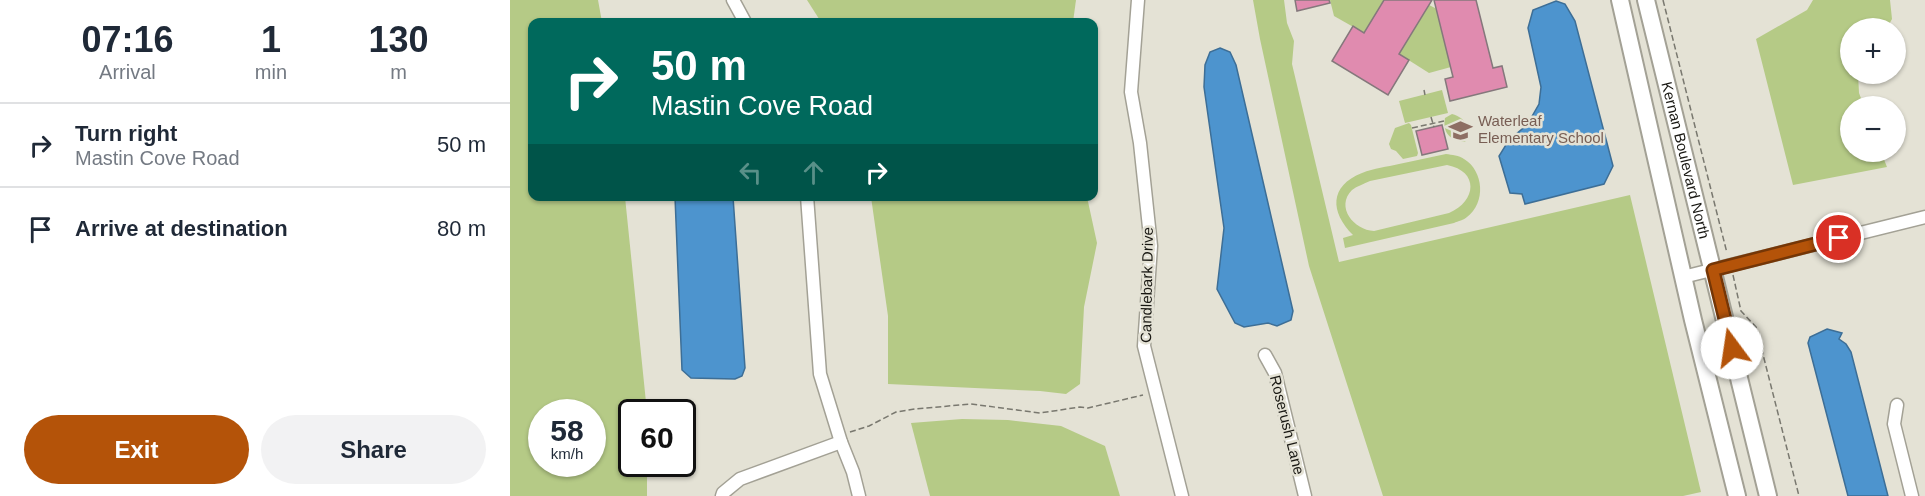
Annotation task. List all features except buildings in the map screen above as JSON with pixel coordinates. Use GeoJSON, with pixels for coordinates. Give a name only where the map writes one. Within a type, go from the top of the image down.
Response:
{"type":"FeatureCollection","features":[{"type":"Feature","properties":{"kind":"main road","name":"Kernan Boulevard North"},"geometry":{"type":"LineString","coordinates":[[1620,0],[1683,277],[1737,496]]}},
{"type":"Feature","properties":{"kind":"main road","name":"Kernan Boulevard North"},"geometry":{"type":"LineString","coordinates":[[1646,0],[1768,496]]}},
{"type":"Feature","properties":{"kind":"street"},"geometry":{"type":"LineString","coordinates":[[733,0],[744,18]]}},
{"type":"Feature","properties":{"kind":"street","name":"Candlebark Drive"},"geometry":{"type":"LineString","coordinates":[[1138,0],[1131,92],[1140,143],[1151,246],[1144,346],[1182,496]]}},
{"type":"Feature","properties":{"kind":"street"},"geometry":{"type":"LineString","coordinates":[[807,201],[820,374],[859,496]]}},
{"type":"Feature","properties":{"kind":"street"},"geometry":{"type":"LineString","coordinates":[[1683,277],[1925,217]]}},
{"type":"Feature","properties":{"kind":"street","name":"Roserush Lane"},"geometry":{"type":"LineString","coordinates":[[1265,355],[1275,373],[1305,496]]}},
{"type":"Feature","properties":{"kind":"street"},"geometry":{"type":"LineString","coordinates":[[1897,405],[1894,424],[1912,496]]}},
{"type":"Feature","properties":{"kind":"street"},"geometry":{"type":"LineString","coordinates":[[722,496],[740,479],[841,442]]}},
{"type":"Feature","properties":{"kind":"path"},"geometry":{"type":"LineString","coordinates":[[1663,0],[1741,311],[1756,327],[1799,496]]}},
{"type":"Feature","properties":{"kind":"path"},"geometry":{"type":"LineString","coordinates":[[1424,90],[1425,94]]}},
{"type":"Feature","properties":{"kind":"path"},"geometry":{"type":"LineString","coordinates":[[1431,117],[1434,127]]}},
{"type":"Feature","properties":{"kind":"path"},"geometry":{"type":"LineString","coordinates":[[1412,128],[1444,121]]}},
{"type":"Feature","properties":{"kind":"path"},"geometry":{"type":"LineString","coordinates":[[841,442],[845,434],[869,426],[902,410],[971,404],[1040,413],[1080,407],[1088,408],[1156,392]]}},
{"type":"Feature","properties":{"kind":"green space"},"geometry":{"type":"Polygon","coordinates":[[[510,0],[598,0],[601,18],[528,18],[528,201],[625,201],[646,399],[618,399],[618,477],[647,477],[647,496],[510,496],[510,0]]]}},
{"type":"Feature","properties":{"kind":"green space"},"geometry":{"type":"Polygon","coordinates":[[[807,0],[1076,0],[1074,18],[818,18],[807,0]]]}},
{"type":"Feature","properties":{"kind":"green space"},"geometry":{"type":"Polygon","coordinates":[[[1253,0],[1284,0],[1287,23],[1294,41],[1292,64],[1339,262],[1630,195],[1701,492],[1683,496],[1383,496],[1309,266],[1253,0]]]}},
{"type":"Feature","properties":{"kind":"green space"},"geometry":{"type":"Polygon","coordinates":[[[1330,0],[1384,0],[1364,33],[1334,16],[1330,0]]]}},
{"type":"Feature","properties":{"kind":"green space"},"geometry":{"type":"Polygon","coordinates":[[[1813,0],[1890,0],[1892,18],[1840,18],[1840,84],[1859,84],[1860,96],[1840,96],[1840,162],[1885,162],[1887,167],[1793,185],[1756,39],[1807,10],[1813,0]]]}},
{"type":"Feature","properties":{"kind":"green space"},"geometry":{"type":"Polygon","coordinates":[[[1429,5],[1437,9],[1451,67],[1429,73],[1399,54],[1429,5]]]}},
{"type":"Feature","properties":{"kind":"green space"},"geometry":{"type":"Polygon","coordinates":[[[1442,90],[1448,113],[1405,123],[1399,101],[1442,90]]]}},
{"type":"Feature","properties":{"kind":"green space"},"geometry":{"type":"Polygon","coordinates":[[[1452,114],[1461,118],[1467,125],[1468,133],[1465,142],[1452,138],[1446,132],[1445,118],[1452,114]]]}},
{"type":"Feature","properties":{"kind":"green space"},"geometry":{"type":"Polygon","coordinates":[[[1409,123],[1418,153],[1417,156],[1403,159],[1391,149],[1389,144],[1395,128],[1409,123]]]}},
{"type":"Feature","properties":{"kind":"green space"},"geometry":{"type":"Polygon","coordinates":[[[1446,154],[1460,157],[1471,164],[1479,179],[1480,196],[1473,211],[1467,217],[1454,223],[1345,248],[1343,238],[1353,235],[1345,226],[1337,209],[1336,200],[1343,185],[1351,178],[1367,171],[1446,154]],[[1447,165],[1370,181],[1352,190],[1345,203],[1346,210],[1360,227],[1374,231],[1449,213],[1458,208],[1469,194],[1469,180],[1465,173],[1447,165]]]}},
{"type":"Feature","properties":{"kind":"green space"},"geometry":{"type":"Polygon","coordinates":[[[872,201],[1088,201],[1097,243],[1084,307],[1080,384],[1066,394],[888,384],[888,316],[872,201]]]}},
{"type":"Feature","properties":{"kind":"green space"},"geometry":{"type":"Polygon","coordinates":[[[962,419],[1008,420],[1061,426],[1105,446],[1120,496],[930,496],[911,423],[962,419]]]}},
{"type":"Feature","properties":{"kind":"water"},"geometry":{"type":"Polygon","coordinates":[[[1556,1],[1565,4],[1575,21],[1613,166],[1604,184],[1525,204],[1522,194],[1510,193],[1499,156],[1509,140],[1527,125],[1539,104],[1541,87],[1528,28],[1533,10],[1556,1]]]}},
{"type":"Feature","properties":{"kind":"water"},"geometry":{"type":"Polygon","coordinates":[[[1220,48],[1230,52],[1236,65],[1293,311],[1291,320],[1277,326],[1268,323],[1244,327],[1235,323],[1217,289],[1224,228],[1204,87],[1205,65],[1210,52],[1220,48]]]}},
{"type":"Feature","properties":{"kind":"water"},"geometry":{"type":"Polygon","coordinates":[[[675,201],[733,201],[745,368],[742,376],[735,379],[691,378],[682,370],[675,201]]]}},
{"type":"Feature","properties":{"kind":"water"},"geometry":{"type":"Polygon","coordinates":[[[1827,329],[1842,333],[1839,339],[1851,352],[1888,496],[1848,496],[1808,343],[1810,337],[1827,329]]]}},
{"type":"Feature","properties":{"kind":"place","name":"Waterleaf Elementary School"},"geometry":{"type":"Point","coordinates":[1460,130]}},
{"type":"Feature","properties":{"kind":"route"},"geometry":{"type":"LineString","coordinates":[[1732,348],[1713,270],[1839,238]]}}]}
